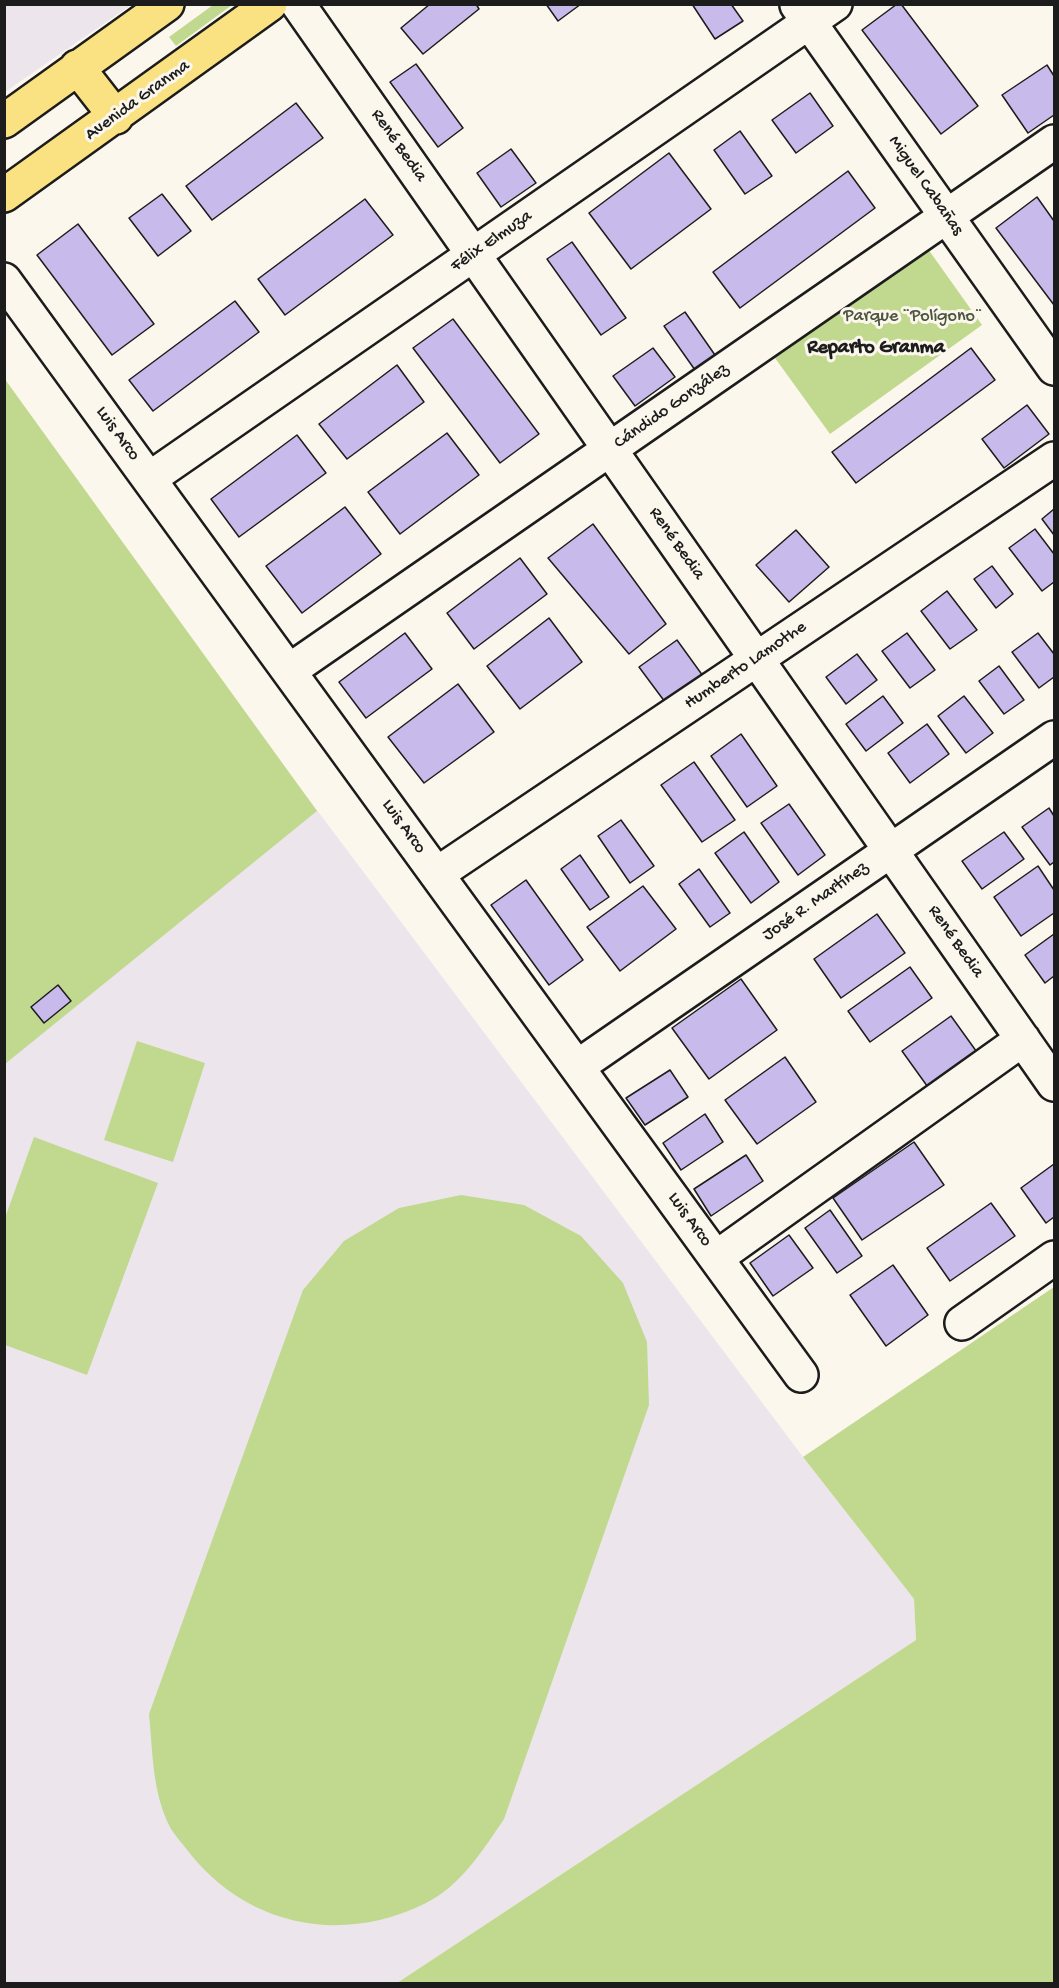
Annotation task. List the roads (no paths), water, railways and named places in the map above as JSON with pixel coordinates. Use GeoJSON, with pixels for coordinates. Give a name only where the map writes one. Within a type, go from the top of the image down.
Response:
{"type":"FeatureCollection","features":[{"type":"Feature","properties":{"kind":"main road"},"geometry":{"type":"LineString","coordinates":[[4,121],[167,4]]}},
{"type":"Feature","properties":{"kind":"main road","name":"Avenida Granma"},"geometry":{"type":"LineString","coordinates":[[4,195],[116,117],[270,4]]}},
{"type":"Feature","properties":{"kind":"main road"},"geometry":{"type":"LineString","coordinates":[[77,67],[116,117]]}},
{"type":"Feature","properties":{"kind":"street","name":"René Bedia"},"geometry":{"type":"LineString","coordinates":[[298,4],[1054,1084]]}},
{"type":"Feature","properties":{"kind":"street","name":"Félix Elmuza"},"geometry":{"type":"LineString","coordinates":[[149,478],[473,254],[813,10]]}},
{"type":"Feature","properties":{"kind":"street","name":"Miguel Cabañas"},"geometry":{"type":"LineString","coordinates":[[813,10],[947,216],[1054,368]]}},
{"type":"Feature","properties":{"kind":"street","name":"Cándido González"},"geometry":{"type":"LineString","coordinates":[[289,671],[1054,142]]}},
{"type":"Feature","properties":{"kind":"street","name":"Luis Arco"},"geometry":{"type":"LineString","coordinates":[[4,280],[801,1375]]}},
{"type":"Feature","properties":{"kind":"street","name":"Humberto Lamothe"},"geometry":{"type":"LineString","coordinates":[[436,874],[1054,459]]}},
{"type":"Feature","properties":{"kind":"street","name":"José R. Martínez"},"geometry":{"type":"LineString","coordinates":[[577,1067],[1054,738]]}},
{"type":"Feature","properties":{"kind":"street"},"geometry":{"type":"LineString","coordinates":[[716,1258],[1023,1039]]}},
{"type":"Feature","properties":{"kind":"street"},"geometry":{"type":"LineString","coordinates":[[962,1323],[1054,1258]]}},
{"type":"Feature","properties":{"kind":"district","name":"Reparto Granma"},"geometry":{"type":"Point","coordinates":[876,349]}},
{"type":"Feature","properties":{"kind":"park label","name":"Parque ¨Polígono¨"},"geometry":{"type":"Point","coordinates":[913,317]}}]}
